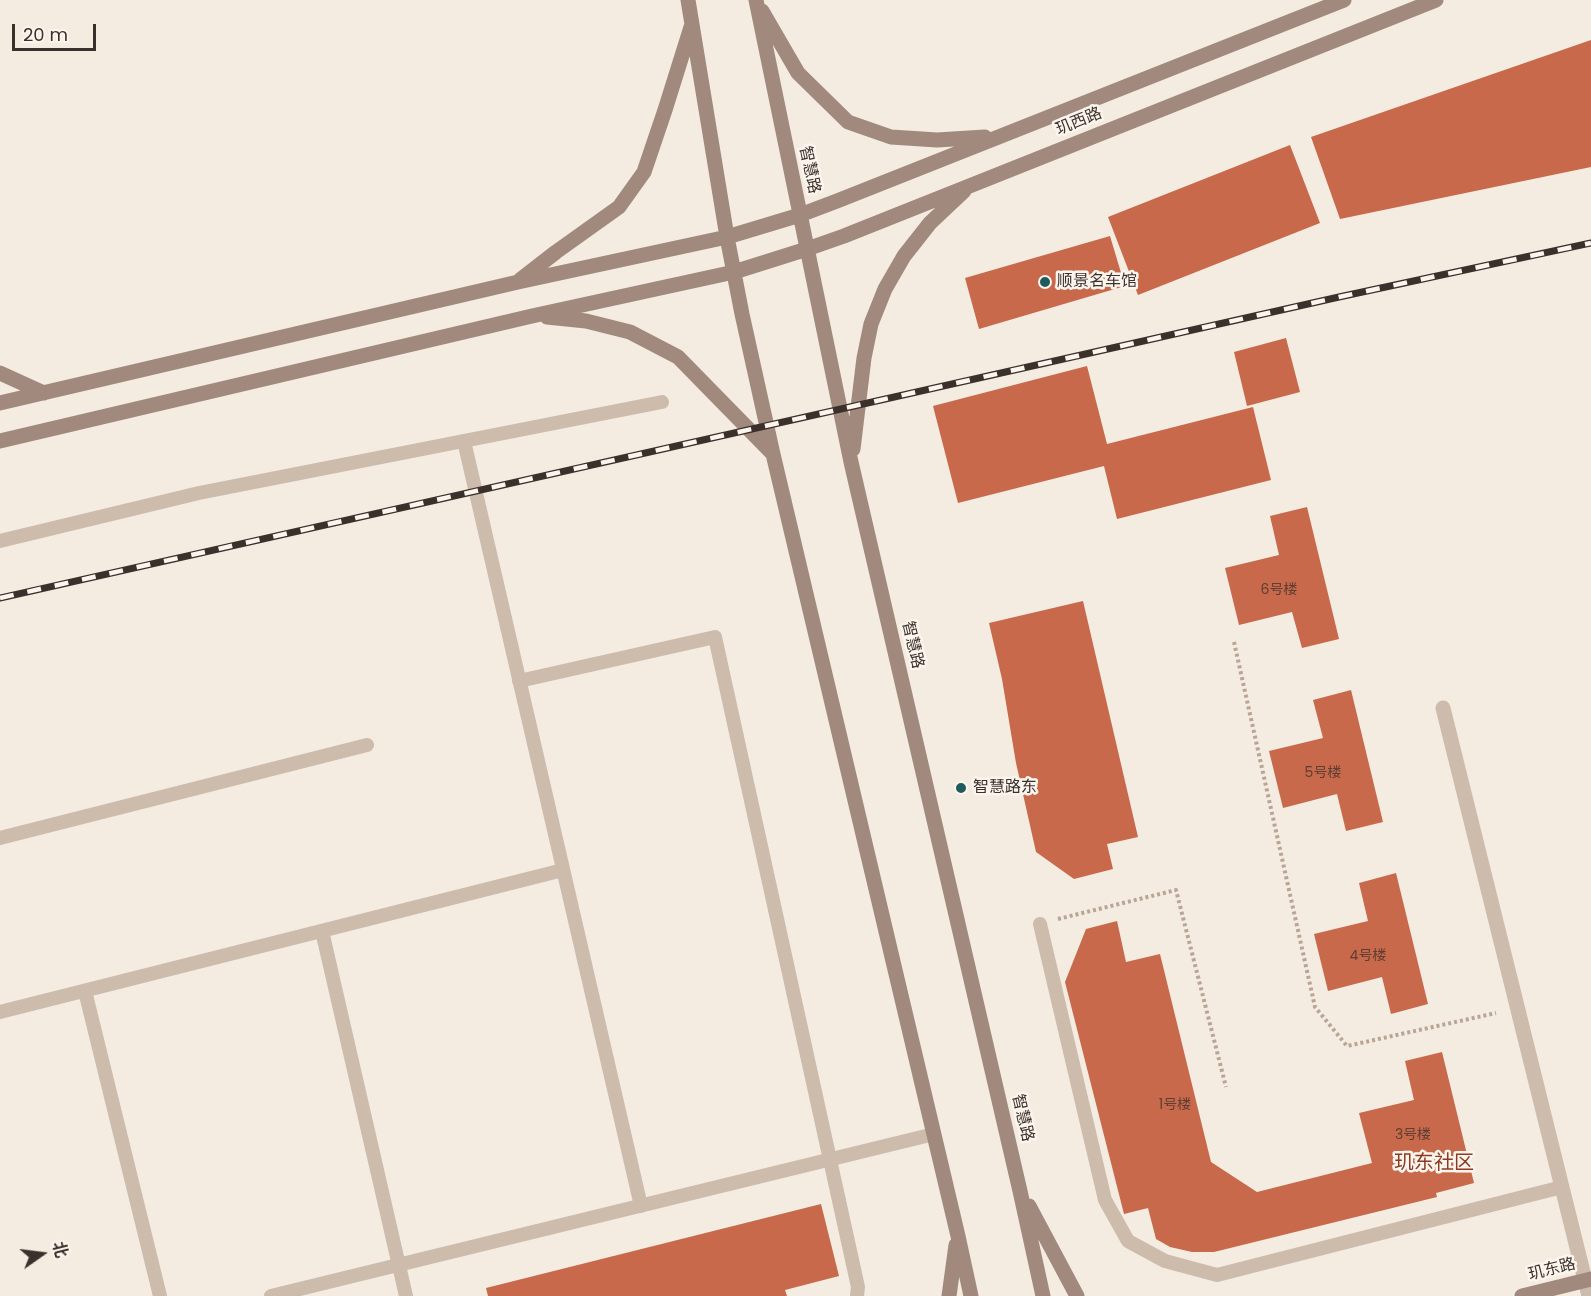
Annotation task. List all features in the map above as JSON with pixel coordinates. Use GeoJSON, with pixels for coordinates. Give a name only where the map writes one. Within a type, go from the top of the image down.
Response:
{"type":"FeatureCollection","features":[{"type":"Feature","properties":{"kind":"main road"},"geometry":{"type":"LineString","coordinates":[[688,0],[727,237],[773,454],[971,1296]]}},
{"type":"Feature","properties":{"kind":"main road"},"geometry":{"type":"LineString","coordinates":[[756,0],[798,73],[848,122],[891,137],[937,140],[1000,136]]}},
{"type":"Feature","properties":{"kind":"main road","name":"智慧路"},"geometry":{"type":"LineString","coordinates":[[756,0],[851,462],[1020,1191],[1042,1296]]}},
{"type":"Feature","properties":{"kind":"main road"},"geometry":{"type":"LineString","coordinates":[[0,403],[518,282],[727,237],[837,201],[1344,0]]}},
{"type":"Feature","properties":{"kind":"main road","name":"玑西路"},"geometry":{"type":"LineString","coordinates":[[0,441],[532,316],[734,272],[807,249],[1436,0]]}},
{"type":"Feature","properties":{"kind":"main road"},"geometry":{"type":"LineString","coordinates":[[518,282],[619,207],[644,172],[692,24]]}},
{"type":"Feature","properties":{"kind":"main road"},"geometry":{"type":"LineString","coordinates":[[851,462],[864,358],[872,324],[885,289],[904,256],[930,223],[971,184]]}},
{"type":"Feature","properties":{"kind":"main road"},"geometry":{"type":"LineString","coordinates":[[532,316],[586,321],[630,332],[678,357],[773,454]]}},
{"type":"Feature","properties":{"kind":"main road"},"geometry":{"type":"LineString","coordinates":[[0,373],[44,393]]}},
{"type":"Feature","properties":{"kind":"main road"},"geometry":{"type":"LineString","coordinates":[[1020,1191],[1077,1296]]}},
{"type":"Feature","properties":{"kind":"main road"},"geometry":{"type":"LineString","coordinates":[[949,1296],[958,1236]]}},
{"type":"Feature","properties":{"kind":"main road","name":"玑东路"},"geometry":{"type":"LineString","coordinates":[[1522,1296],[1588,1280]]}},
{"type":"Feature","properties":{"kind":"street"},"geometry":{"type":"LineString","coordinates":[[1443,708],[1562,1186],[1588,1280],[1589,1296]]}},
{"type":"Feature","properties":{"kind":"lane"},"geometry":{"type":"LineString","coordinates":[[0,541],[200,493],[662,402]]}},
{"type":"Feature","properties":{"kind":"lane"},"geometry":{"type":"LineString","coordinates":[[464,441],[640,1206]]}},
{"type":"Feature","properties":{"kind":"lane"},"geometry":{"type":"LineString","coordinates":[[519,681],[715,636],[858,1287],[857,1296]]}},
{"type":"Feature","properties":{"kind":"lane"},"geometry":{"type":"LineString","coordinates":[[0,838],[368,745]]}},
{"type":"Feature","properties":{"kind":"lane"},"geometry":{"type":"LineString","coordinates":[[0,1012],[563,870]]}},
{"type":"Feature","properties":{"kind":"lane"},"geometry":{"type":"LineString","coordinates":[[1040,924],[1105,1200],[1128,1241],[1165,1261],[1217,1275],[1562,1186]]}},
{"type":"Feature","properties":{"kind":"lane"},"geometry":{"type":"LineString","coordinates":[[322,931],[406,1296]]}},
{"type":"Feature","properties":{"kind":"lane"},"geometry":{"type":"LineString","coordinates":[[85,991],[160,1296]]}},
{"type":"Feature","properties":{"kind":"lane"},"geometry":{"type":"LineString","coordinates":[[271,1296],[934,1134]]}},
{"type":"Feature","properties":{"kind":"path"},"geometry":{"type":"LineString","coordinates":[[1234,642],[1315,1007],[1347,1046],[1518,1008]]}},
{"type":"Feature","properties":{"kind":"path"},"geometry":{"type":"LineString","coordinates":[[1040,924],[1176,890],[1226,1087]]}},
{"type":"Feature","properties":{"kind":"building"},"geometry":{"type":"Polygon","coordinates":[[[1591,40],[1591,167],[1340,219],[1311,137],[1591,40]]]}},
{"type":"Feature","properties":{"kind":"building"},"geometry":{"type":"Polygon","coordinates":[[[1290,145],[1320,223],[1138,295],[1108,217],[1290,145]]]}},
{"type":"Feature","properties":{"kind":"building","name":"顺景名车馆"},"geometry":{"type":"Polygon","coordinates":[[[1110,236],[1125,286],[979,329],[965,278],[1110,236]]]}},
{"type":"Feature","properties":{"kind":"building"},"geometry":{"type":"Polygon","coordinates":[[[1286,338],[1300,392],[1247,406],[1234,352],[1286,338]]]}},
{"type":"Feature","properties":{"kind":"building"},"geometry":{"type":"Polygon","coordinates":[[[1087,366],[1107,444],[1253,407],[1271,480],[1117,519],[1104,466],[958,503],[933,406],[1087,366]]]}},
{"type":"Feature","properties":{"kind":"building"},"geometry":{"type":"Polygon","coordinates":[[[1307,507],[1339,639],[1302,648],[1292,612],[1239,625],[1225,568],[1279,555],[1270,516],[1307,507]]]}},
{"type":"Feature","properties":{"kind":"building"},"geometry":{"type":"Polygon","coordinates":[[[1083,601],[1138,837],[1107,844],[1113,869],[1074,879],[1036,852],[989,623],[1083,601]]]}},
{"type":"Feature","properties":{"kind":"building"},"geometry":{"type":"Polygon","coordinates":[[[1351,690],[1383,822],[1346,831],[1337,794],[1283,808],[1269,751],[1323,738],[1313,700],[1351,690]]]}},
{"type":"Feature","properties":{"kind":"building"},"geometry":{"type":"Polygon","coordinates":[[[1396,873],[1428,1004],[1391,1014],[1382,977],[1328,991],[1314,934],[1368,921],[1359,883],[1396,873]]]}},
{"type":"Feature","properties":{"kind":"building"},"geometry":{"type":"Polygon","coordinates":[[[1117,921],[1126,962],[1160,954],[1211,1162],[1257,1192],[1372,1163],[1359,1113],[1414,1100],[1405,1061],[1442,1052],[1474,1183],[1436,1193],[1437,1197],[1214,1252],[1192,1252],[1170,1247],[1156,1239],[1148,1208],[1124,1214],[1065,982],[1086,929],[1117,921]]]}},
{"type":"Feature","properties":{"kind":"building"},"geometry":{"type":"Polygon","coordinates":[[[821,1204],[839,1276],[785,1290],[787,1296],[488,1296],[486,1288],[821,1204]]]}},
{"type":"Feature","properties":{"kind":"railway"},"geometry":{"type":"LineString","coordinates":[[0,598],[1339,297],[1591,243]]}},
{"type":"Feature","properties":{"kind":"place","name":"顺景名车馆"},"geometry":{"type":"Point","coordinates":[1045,282]}},
{"type":"Feature","properties":{"kind":"place","name":"智慧路东"},"geometry":{"type":"Point","coordinates":[961,788]}},
{"type":"Feature","properties":{"kind":"district","name":"玑东社区"},"geometry":{"type":"Point","coordinates":[1434,1164]}}]}
